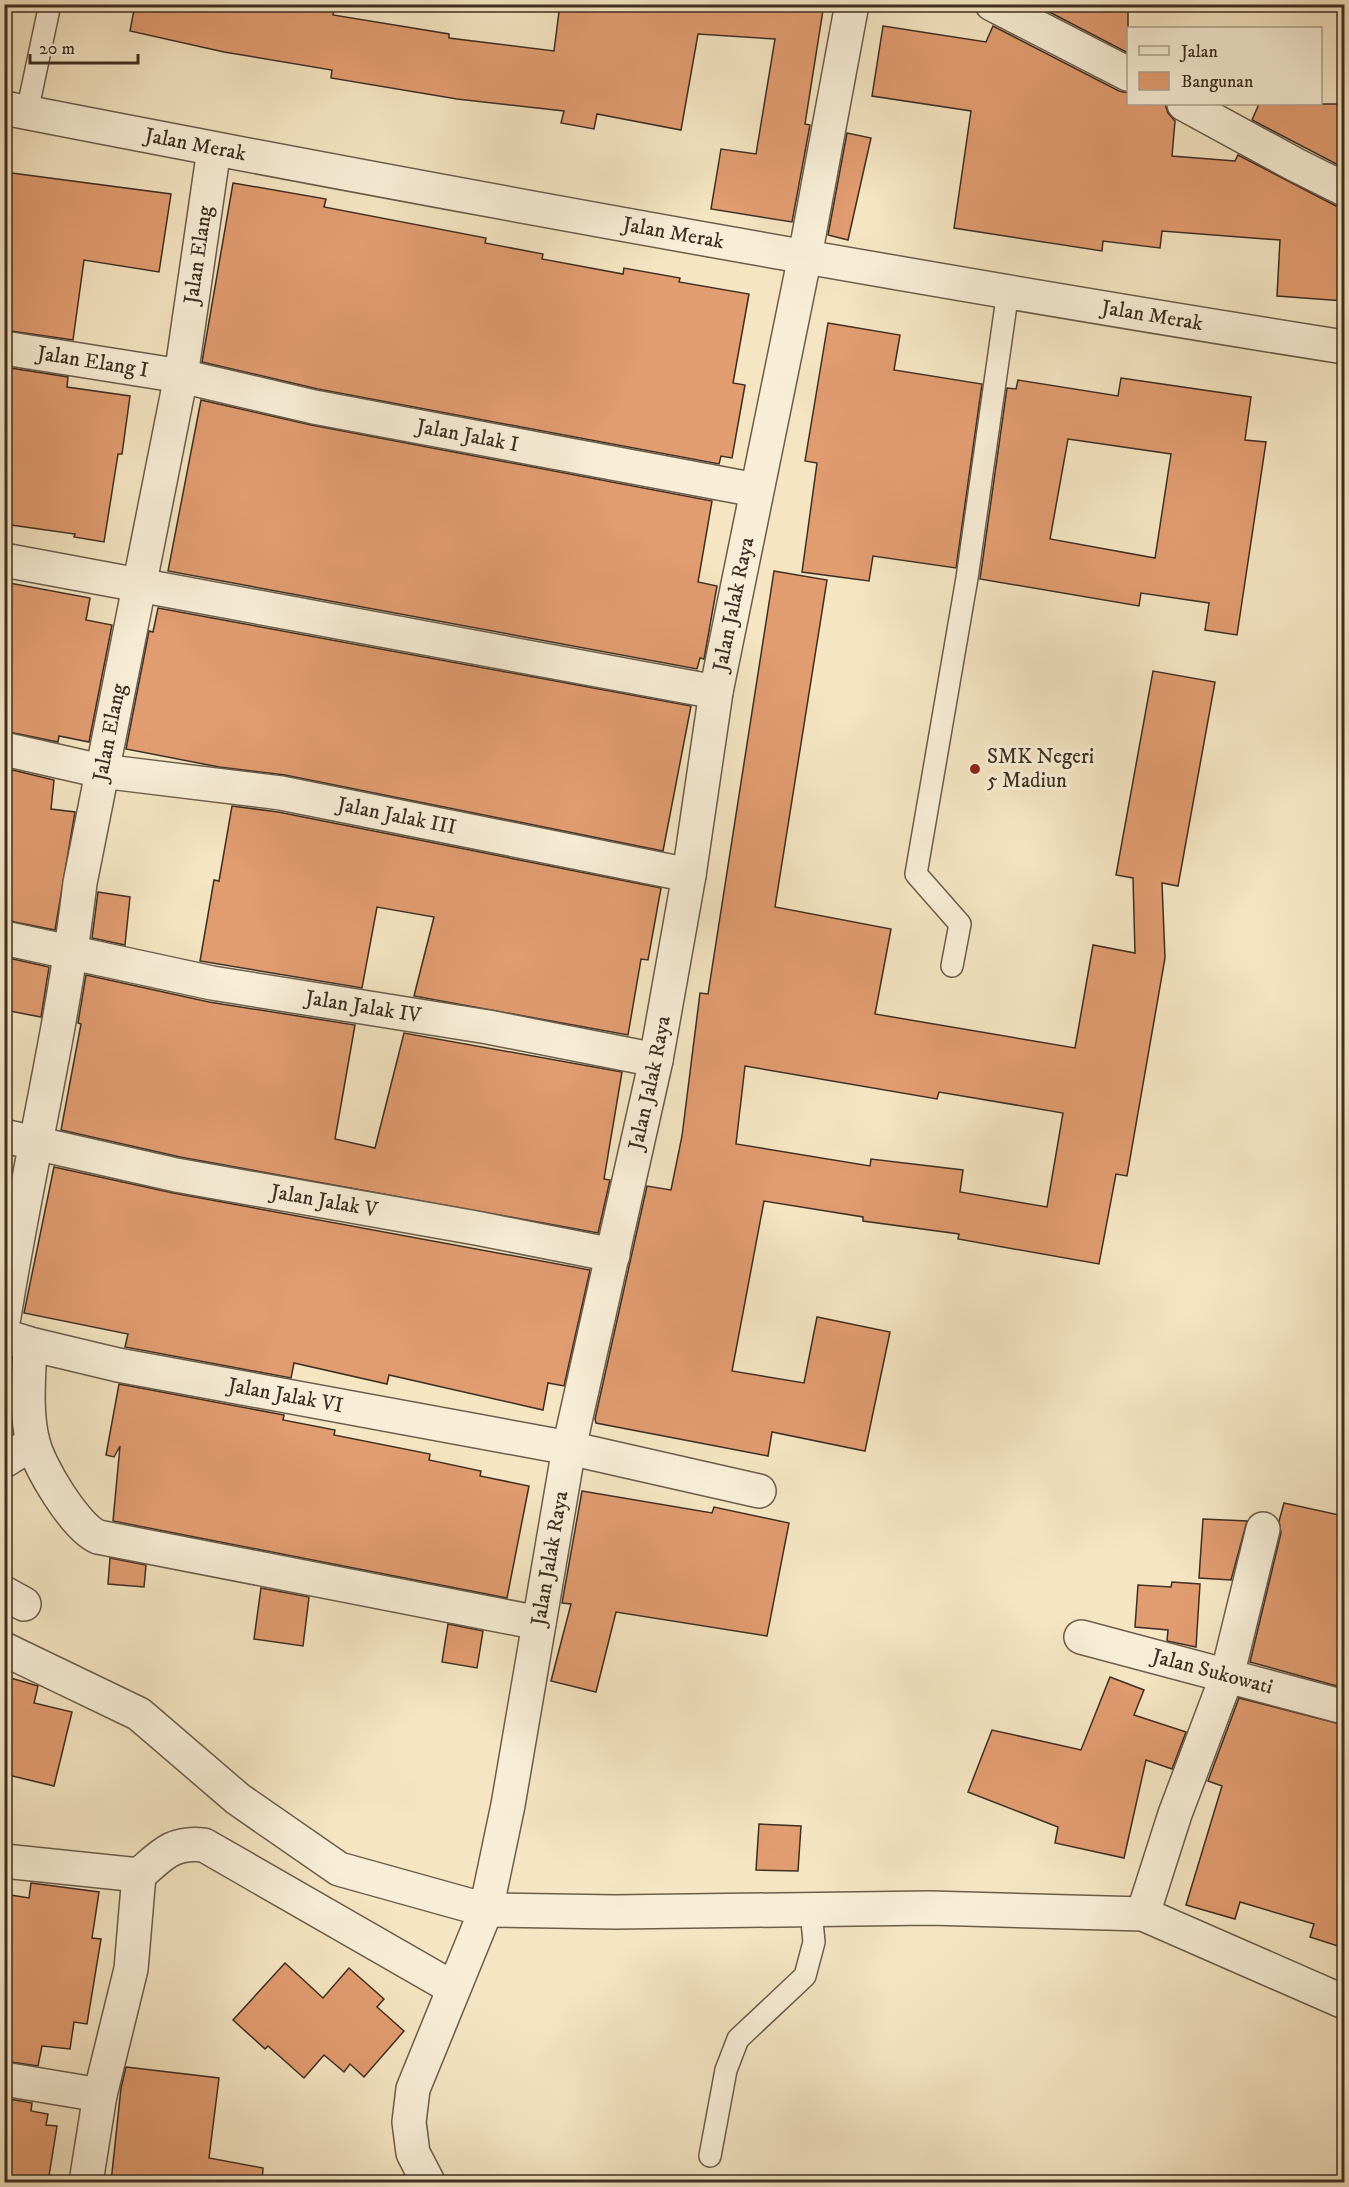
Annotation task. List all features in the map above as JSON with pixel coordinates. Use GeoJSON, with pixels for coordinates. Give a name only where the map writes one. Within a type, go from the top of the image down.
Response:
{"type":"FeatureCollection","features":[{"type":"Feature","properties":{"kind":"street","name":"Jalan Jalak Raya"},"geometry":{"type":"LineString","coordinates":[[428,2182],[413,2153],[409,2122],[413,2089],[486,1910],[508,1805],[569,1448],[656,1059],[689,875],[716,692],[805,256],[852,4]]}},
{"type":"Feature","properties":{"kind":"street"},"geometry":{"type":"LineString","coordinates":[[992,4],[1127,73]]}},
{"type":"Feature","properties":{"kind":"street"},"geometry":{"type":"LineString","coordinates":[[1186,105],[1344,189]]}},
{"type":"Feature","properties":{"kind":"street","name":"Jalan Merak"},"geometry":{"type":"LineString","coordinates":[[16,110],[214,149],[805,256],[1344,347]]}},
{"type":"Feature","properties":{"kind":"street","name":"Jalan Elang"},"geometry":{"type":"LineString","coordinates":[[4,1317],[37,1142],[48,1068],[72,952],[80,883],[101,771],[181,376],[214,149]]}},
{"type":"Feature","properties":{"kind":"street","name":"Jalan Elang I"},"geometry":{"type":"LineString","coordinates":[[4,348],[181,376]]}},
{"type":"Feature","properties":{"kind":"street","name":"Jalan Jalak I"},"geometry":{"type":"LineString","coordinates":[[181,376],[314,407],[756,490]]}},
{"type":"Feature","properties":{"kind":"street"},"geometry":{"type":"LineString","coordinates":[[4,560],[716,692]]}},
{"type":"Feature","properties":{"kind":"street","name":"Jalan Jalak III"},"geometry":{"type":"LineString","coordinates":[[4,749],[101,771],[280,793],[689,875]]}},
{"type":"Feature","properties":{"kind":"street","name":"Jalan Jalak IV"},"geometry":{"type":"LineString","coordinates":[[4,938],[212,983],[488,1027],[656,1059]]}},
{"type":"Feature","properties":{"kind":"street","name":"Jalan Jalak V"},"geometry":{"type":"LineString","coordinates":[[4,1136],[176,1175],[476,1228],[613,1255]]}},
{"type":"Feature","properties":{"kind":"street"},"geometry":{"type":"LineString","coordinates":[[17,1338],[28,1387],[33,1443],[59,1494],[81,1525],[98,1537],[539,1623]]}},
{"type":"Feature","properties":{"kind":"street","name":"Jalan Jalak VI"},"geometry":{"type":"LineString","coordinates":[[17,1338],[118,1365],[569,1448],[759,1491]]}},
{"type":"Feature","properties":{"kind":"street"},"geometry":{"type":"LineString","coordinates":[[4,1461],[33,1443]]}},
{"type":"Feature","properties":{"kind":"street"},"geometry":{"type":"LineString","coordinates":[[1143,1914],[1175,1814],[1227,1676],[1263,1529]]}},
{"type":"Feature","properties":{"kind":"street","name":"Jalan Sukowati"},"geometry":{"type":"LineString","coordinates":[[1081,1637],[1344,1707]]}},
{"type":"Feature","properties":{"kind":"street"},"geometry":{"type":"LineString","coordinates":[[4,1649],[140,1714],[238,1799],[339,1869],[486,1910],[811,1911],[930,1908],[1143,1914],[1344,2002]]}},
{"type":"Feature","properties":{"kind":"street"},"geometry":{"type":"LineString","coordinates":[[86,2182],[100,2095],[131,1969],[139,1875],[168,1850],[185,1843],[204,1845],[453,1988]]}},
{"type":"Feature","properties":{"kind":"street"},"geometry":{"type":"LineString","coordinates":[[4,1861],[139,1875]]}},
{"type":"Feature","properties":{"kind":"street"},"geometry":{"type":"LineString","coordinates":[[4,2079],[100,2095]]}},
{"type":"Feature","properties":{"kind":"lane"},"geometry":{"type":"LineString","coordinates":[[16,110],[50,4]]}},
{"type":"Feature","properties":{"kind":"lane"},"geometry":{"type":"LineString","coordinates":[[952,966],[960,924],[916,874],[967,578],[1008,291]]}},
{"type":"Feature","properties":{"kind":"lane"},"geometry":{"type":"LineString","coordinates":[[710,2156],[726,2070],[738,2039],[805,1976],[814,1942],[811,1911]]}},
{"type":"Feature","properties":{"kind":"building"},"geometry":{"type":"Polygon","coordinates":[[[135,4],[335,4],[333,15],[449,34],[449,38],[554,51],[560,4],[786,4],[823,10],[805,124],[810,125],[792,222],[711,209],[721,149],[756,154],[775,39],[698,34],[681,130],[597,114],[594,129],[561,123],[564,111],[457,99],[331,78],[332,70],[224,52],[130,31],[135,4]]]}},
{"type":"Feature","properties":{"kind":"building"},"geometry":{"type":"Polygon","coordinates":[[[1034,4],[1128,4],[1127,52],[1034,4]]]}},
{"type":"Feature","properties":{"kind":"building"},"geometry":{"type":"Polygon","coordinates":[[[883,26],[986,42],[993,26],[1119,91],[1127,93],[1127,105],[1165,105],[1168,113],[1175,121],[1172,156],[1235,161],[1238,155],[1344,208],[1344,301],[1277,296],[1280,240],[1162,231],[1160,248],[1103,241],[1102,251],[954,228],[971,111],[872,96],[883,26]]]}},
{"type":"Feature","properties":{"kind":"building"},"geometry":{"type":"Polygon","coordinates":[[[1344,104],[1344,168],[1252,120],[1259,105],[1344,104]]]}},
{"type":"Feature","properties":{"kind":"building"},"geometry":{"type":"Polygon","coordinates":[[[847,133],[871,138],[848,240],[828,235],[847,133]]]}},
{"type":"Feature","properties":{"kind":"building"},"geometry":{"type":"Polygon","coordinates":[[[4,172],[171,194],[159,272],[84,260],[73,340],[4,330],[4,172]]]}},
{"type":"Feature","properties":{"kind":"building"},"geometry":{"type":"Polygon","coordinates":[[[233,183],[326,199],[324,207],[486,238],[485,243],[543,254],[542,259],[623,274],[624,268],[680,278],[679,282],[749,294],[733,383],[745,385],[732,458],[721,456],[719,464],[318,389],[202,362],[233,183]]]}},
{"type":"Feature","properties":{"kind":"building"},"geometry":{"type":"Polygon","coordinates":[[[828,323],[900,335],[894,370],[982,384],[956,568],[873,556],[869,581],[802,572],[817,463],[805,461],[828,323]]]}},
{"type":"Feature","properties":{"kind":"building"},"geometry":{"type":"Polygon","coordinates":[[[4,367],[68,377],[67,387],[130,396],[122,454],[118,454],[104,542],[74,537],[75,534],[4,524],[4,367]]]}},
{"type":"Feature","properties":{"kind":"building"},"geometry":{"type":"Polygon","coordinates":[[[1121,378],[1251,397],[1245,440],[1266,442],[1237,635],[1205,630],[1209,603],[1141,593],[1139,606],[980,579],[1007,388],[1016,389],[1018,380],[1118,396],[1121,378]],[[1068,439],[1050,539],[1155,558],[1171,454],[1068,439]]]}},
{"type":"Feature","properties":{"kind":"building"},"geometry":{"type":"Polygon","coordinates":[[[201,400],[311,425],[712,501],[698,582],[717,586],[704,659],[700,658],[697,669],[168,571],[201,400]]]}},
{"type":"Feature","properties":{"kind":"building"},"geometry":{"type":"Polygon","coordinates":[[[774,571],[827,580],[775,907],[891,929],[875,1014],[1075,1048],[1093,945],[1135,953],[1133,878],[1116,875],[1153,671],[1215,682],[1178,886],[1162,883],[1165,958],[1127,1176],[1116,1174],[1099,1264],[958,1239],[959,1234],[863,1221],[863,1217],[764,1201],[732,1371],[804,1383],[817,1317],[890,1332],[865,1451],[772,1432],[768,1456],[596,1423],[595,1419],[647,1186],[671,1190],[682,1136],[700,993],[708,994],[774,571]],[[745,1066],[736,1144],[870,1166],[871,1159],[963,1170],[960,1192],[1047,1207],[1063,1113],[939,1092],[937,1099],[745,1066]]]}},
{"type":"Feature","properties":{"kind":"building"},"geometry":{"type":"Polygon","coordinates":[[[4,582],[90,598],[86,620],[112,625],[89,742],[59,736],[58,742],[4,731],[4,582]]]}},
{"type":"Feature","properties":{"kind":"building"},"geometry":{"type":"Polygon","coordinates":[[[158,608],[691,706],[663,851],[285,775],[219,767],[126,749],[149,631],[153,632],[158,608]]]}},
{"type":"Feature","properties":{"kind":"building"},"geometry":{"type":"Polygon","coordinates":[[[4,768],[54,780],[51,809],[75,812],[55,930],[4,920],[4,768]]]}},
{"type":"Feature","properties":{"kind":"building"},"geometry":{"type":"Polygon","coordinates":[[[232,806],[278,812],[661,888],[648,960],[641,959],[628,1035],[414,996],[434,917],[377,907],[362,988],[200,961],[214,880],[219,881],[232,806]]]}},
{"type":"Feature","properties":{"kind":"building"},"geometry":{"type":"Polygon","coordinates":[[[98,892],[130,897],[125,945],[92,938],[98,892]]]}},
{"type":"Feature","properties":{"kind":"building"},"geometry":{"type":"Polygon","coordinates":[[[4,957],[49,967],[41,1017],[4,1010],[4,957]]]}},
{"type":"Feature","properties":{"kind":"building"},"geometry":{"type":"Polygon","coordinates":[[[86,975],[209,1002],[355,1025],[335,1139],[375,1148],[404,1033],[622,1072],[604,1179],[610,1180],[598,1233],[180,1157],[61,1130],[81,1024],[78,1023],[86,975]]]}},
{"type":"Feature","properties":{"kind":"building"},"geometry":{"type":"Polygon","coordinates":[[[54,1167],[173,1193],[590,1270],[564,1386],[548,1383],[543,1410],[389,1375],[387,1384],[294,1363],[291,1378],[125,1347],[128,1334],[24,1313],[54,1167]]]}},
{"type":"Feature","properties":{"kind":"building"},"geometry":{"type":"Polygon","coordinates":[[[119,1384],[284,1415],[283,1420],[335,1430],[334,1435],[430,1454],[429,1460],[481,1471],[480,1476],[529,1486],[507,1598],[113,1521],[120,1446],[114,1457],[106,1455],[119,1384]]]}},
{"type":"Feature","properties":{"kind":"building"},"geometry":{"type":"Polygon","coordinates":[[[582,1491],[712,1513],[714,1507],[789,1523],[767,1636],[616,1612],[596,1692],[551,1681],[571,1604],[562,1603],[582,1491]]]}},
{"type":"Feature","properties":{"kind":"building"},"geometry":{"type":"Polygon","coordinates":[[[1284,1503],[1344,1516],[1344,1688],[1250,1662],[1281,1533],[1279,1521],[1284,1503]]]}},
{"type":"Feature","properties":{"kind":"building"},"geometry":{"type":"Polygon","coordinates":[[[1203,1519],[1247,1521],[1231,1580],[1199,1578],[1203,1519]]]}},
{"type":"Feature","properties":{"kind":"building"},"geometry":{"type":"Polygon","coordinates":[[[110,1558],[146,1565],[144,1587],[108,1584],[110,1558]]]}},
{"type":"Feature","properties":{"kind":"building"},"geometry":{"type":"Polygon","coordinates":[[[1172,1582],[1200,1584],[1196,1647],[1167,1641],[1168,1630],[1135,1627],[1138,1585],[1171,1587],[1172,1582]]]}},
{"type":"Feature","properties":{"kind":"building"},"geometry":{"type":"Polygon","coordinates":[[[261,1588],[309,1597],[303,1646],[254,1639],[261,1588]]]}},
{"type":"Feature","properties":{"kind":"building"},"geometry":{"type":"Polygon","coordinates":[[[448,1624],[483,1631],[477,1668],[442,1662],[448,1624]]]}},
{"type":"Feature","properties":{"kind":"building"},"geometry":{"type":"Polygon","coordinates":[[[4,1676],[38,1686],[34,1703],[72,1712],[54,1786],[4,1774],[4,1676]]]}},
{"type":"Feature","properties":{"kind":"building"},"geometry":{"type":"Polygon","coordinates":[[[1110,1677],[1144,1690],[1134,1715],[1186,1732],[1172,1769],[1146,1760],[1124,1858],[1055,1843],[1058,1827],[968,1792],[992,1730],[1081,1750],[1110,1677]]]}},
{"type":"Feature","properties":{"kind":"building"},"geometry":{"type":"Polygon","coordinates":[[[1239,1698],[1344,1725],[1344,1948],[1310,1937],[1314,1924],[1240,1902],[1235,1919],[1186,1905],[1222,1786],[1208,1781],[1239,1698]]]}},
{"type":"Feature","properties":{"kind":"building"},"geometry":{"type":"Polygon","coordinates":[[[759,1824],[801,1826],[798,1871],[756,1870],[759,1824]]]}},
{"type":"Feature","properties":{"kind":"building"},"geometry":{"type":"Polygon","coordinates":[[[31,1883],[99,1892],[92,1938],[101,1939],[87,2024],[74,2022],[70,2049],[42,2046],[38,2066],[4,2061],[4,1894],[29,1898],[31,1883]]]}},
{"type":"Feature","properties":{"kind":"building"},"geometry":{"type":"Polygon","coordinates":[[[285,1963],[323,1998],[349,1968],[384,1999],[377,2007],[404,2031],[364,2077],[350,2064],[344,2072],[324,2055],[304,2078],[268,2046],[265,2049],[233,2020],[285,1963]]]}},
{"type":"Feature","properties":{"kind":"building"},"geometry":{"type":"Polygon","coordinates":[[[126,2067],[219,2078],[209,2158],[263,2168],[262,2182],[111,2182],[121,2088],[126,2067]]]}},
{"type":"Feature","properties":{"kind":"building"},"geometry":{"type":"Polygon","coordinates":[[[4,2098],[32,2103],[31,2111],[48,2114],[46,2125],[57,2126],[48,2182],[4,2182],[4,2098]]]}},
{"type":"Feature","properties":{"kind":"place","name":"SMK Negeri 5 Madiun"},"geometry":{"type":"Point","coordinates":[975,769]}}]}
